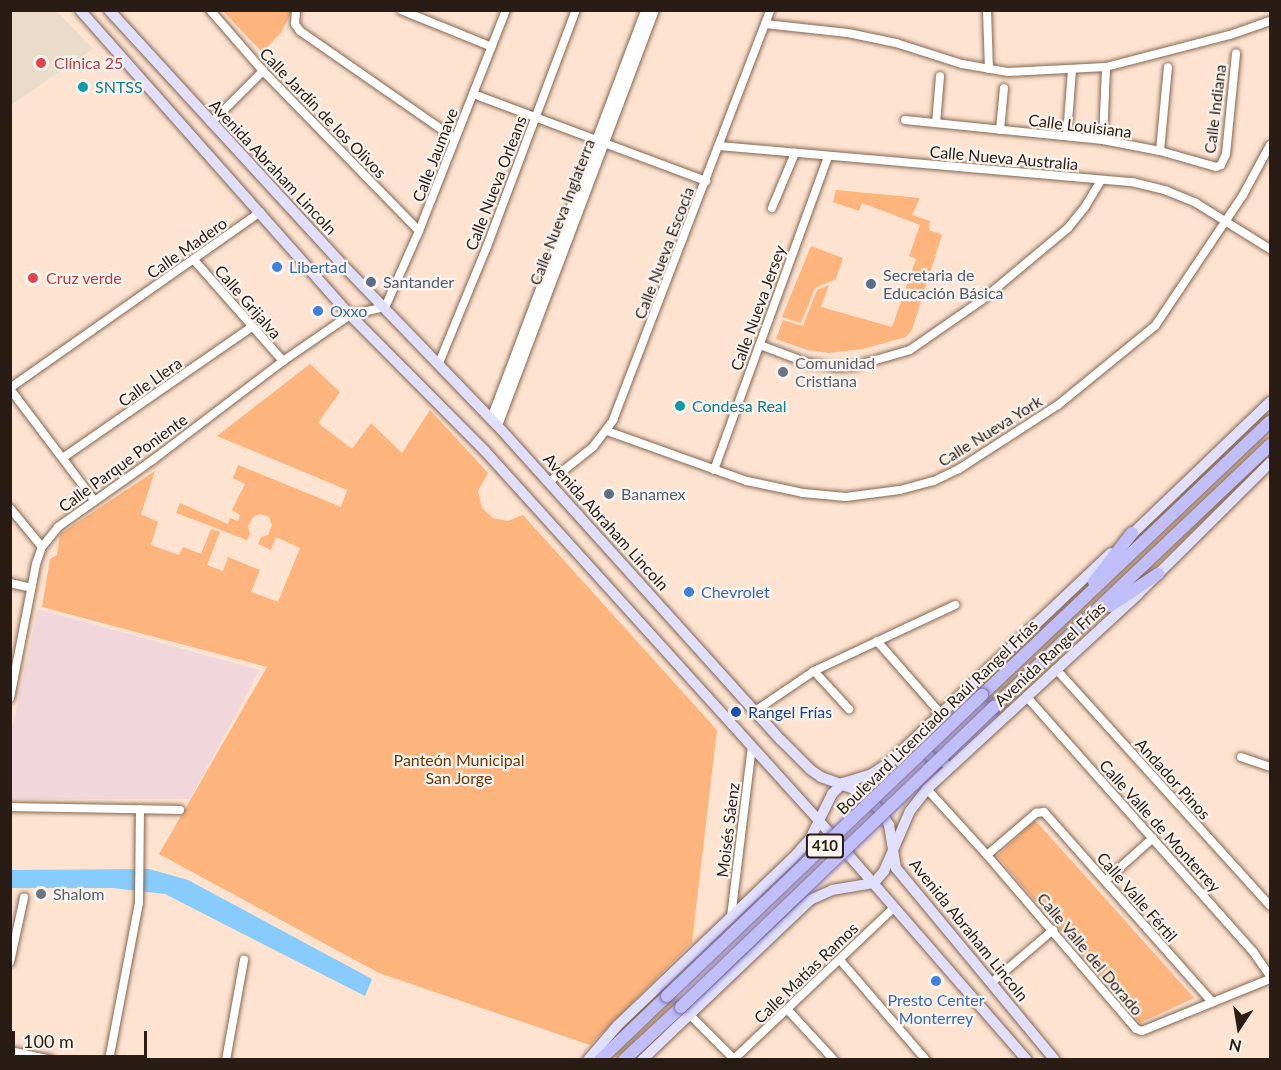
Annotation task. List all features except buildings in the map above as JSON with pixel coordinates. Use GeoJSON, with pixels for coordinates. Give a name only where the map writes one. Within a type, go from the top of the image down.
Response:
{"type":"FeatureCollection","features":[{"type":"Feature","properties":{"kind":"main road"},"geometry":{"type":"LineString","coordinates":[[80,10],[350,315],[485,451],[820,822],[1027,1059]]}},
{"type":"Feature","properties":{"kind":"main road","name":"Avenida Abraham Lincoln"},"geometry":{"type":"LineString","coordinates":[[109,10],[212,123],[494,422],[811,770],[863,794],[877,807],[889,825],[896,868],[1055,1059]]}},
{"type":"Feature","properties":{"kind":"main road"},"geometry":{"type":"LineString","coordinates":[[588,1059],[617,1026],[793,858],[810,839],[832,794],[843,783],[882,768],[1270,402]]}},
{"type":"Feature","properties":{"kind":"main road","name":"Boulevard Licenciado Raúl Rangel Frías"},"geometry":{"type":"LineString","coordinates":[[600,1059],[1270,422]]}},
{"type":"Feature","properties":{"kind":"main road","name":"Boulevard Licenciado Raúl Rangel Frías"},"geometry":{"type":"LineString","coordinates":[[624,1059],[685,1011],[994,707],[1270,445]]}},
{"type":"Feature","properties":{"kind":"main road","name":"Avenida Rangel Frías"},"geometry":{"type":"LineString","coordinates":[[874,883],[884,871],[894,852],[910,810],[930,786],[1158,574],[1270,463]]}},
{"type":"Feature","properties":{"kind":"main road"},"geometry":{"type":"LineString","coordinates":[[1067,616],[1132,533]]}},
{"type":"Feature","properties":{"kind":"main road"},"geometry":{"type":"LineString","coordinates":[[1082,625],[1158,574]]}},
{"type":"Feature","properties":{"kind":"main road"},"geometry":{"type":"LineString","coordinates":[[926,728],[924,750],[934,761],[940,763],[959,758]]}},
{"type":"Feature","properties":{"kind":"main road"},"geometry":{"type":"LineString","coordinates":[[904,748],[916,751],[933,767],[930,786]]}},
{"type":"Feature","properties":{"kind":"main road"},"geometry":{"type":"LineString","coordinates":[[642,1059],[685,1011],[761,947],[810,900],[832,890],[874,883]]}},
{"type":"Feature","properties":{"kind":"main road"},"geometry":{"type":"LineString","coordinates":[[735,914],[748,910],[763,917],[771,931],[770,938]]}},
{"type":"Feature","properties":{"kind":"main road"},"geometry":{"type":"LineString","coordinates":[[735,914],[734,928],[744,938],[761,947]]}},
{"type":"Feature","properties":{"kind":"street","name":"Calle Jardín de los Olivos"},"geometry":{"type":"LineString","coordinates":[[210,10],[263,71],[419,231]]}},
{"type":"Feature","properties":{"kind":"street"},"geometry":{"type":"LineString","coordinates":[[296,10],[294,24],[308,36],[454,138]]}},
{"type":"Feature","properties":{"kind":"street"},"geometry":{"type":"LineString","coordinates":[[400,10],[492,47]]}},
{"type":"Feature","properties":{"kind":"street","name":"Calle Jaumave"},"geometry":{"type":"LineString","coordinates":[[384,307],[419,231],[506,10]]}},
{"type":"Feature","properties":{"kind":"street","name":"Calle Nueva Orleans"},"geometry":{"type":"LineString","coordinates":[[439,363],[576,10]]}},
{"type":"Feature","properties":{"kind":"street","name":"Calle Nueva Inglaterra"},"geometry":{"type":"LineString","coordinates":[[494,422],[600,141],[645,10]]}},
{"type":"Feature","properties":{"kind":"street","name":"Calle Nueva Inglaterra"},"geometry":{"type":"LineString","coordinates":[[600,141],[654,10]]}},
{"type":"Feature","properties":{"kind":"street","name":"Calle Nueva Escocia"},"geometry":{"type":"LineString","coordinates":[[549,482],[579,460],[607,431],[621,401],[770,10]]}},
{"type":"Feature","properties":{"kind":"street"},"geometry":{"type":"LineString","coordinates":[[987,10],[988,69]]}},
{"type":"Feature","properties":{"kind":"street"},"geometry":{"type":"LineString","coordinates":[[765,24],[859,35],[962,64],[1008,72],[1106,67],[1230,35],[1270,21]]}},
{"type":"Feature","properties":{"kind":"street","name":"Calle Indiana"},"geometry":{"type":"LineString","coordinates":[[1218,166],[1226,154],[1236,53]]}},
{"type":"Feature","properties":{"kind":"street"},"geometry":{"type":"LineString","coordinates":[[1103,140],[1106,67]]}},
{"type":"Feature","properties":{"kind":"street"},"geometry":{"type":"LineString","coordinates":[[1160,151],[1168,67]]}},
{"type":"Feature","properties":{"kind":"street"},"geometry":{"type":"LineString","coordinates":[[1067,135],[1072,70]]}},
{"type":"Feature","properties":{"kind":"street"},"geometry":{"type":"LineString","coordinates":[[212,123],[263,71]]}},
{"type":"Feature","properties":{"kind":"street"},"geometry":{"type":"LineString","coordinates":[[936,123],[940,76]]}},
{"type":"Feature","properties":{"kind":"street"},"geometry":{"type":"LineString","coordinates":[[1000,130],[1004,88]]}},
{"type":"Feature","properties":{"kind":"street"},"geometry":{"type":"LineString","coordinates":[[473,94],[706,181]]}},
{"type":"Feature","properties":{"kind":"street","name":"Calle Louisiana"},"geometry":{"type":"LineString","coordinates":[[906,120],[1103,140],[1160,151],[1212,167],[1218,166]]}},
{"type":"Feature","properties":{"kind":"street","name":"Calle Nueva York"},"geometry":{"type":"LineString","coordinates":[[607,431],[714,470],[779,489],[846,497],[924,484],[959,469],[1058,405],[1155,326],[1176,298],[1270,145]]}},
{"type":"Feature","properties":{"kind":"street","name":"Calle Nueva Australia"},"geometry":{"type":"LineString","coordinates":[[719,146],[1132,182],[1167,191],[1196,204],[1270,249]]}},
{"type":"Feature","properties":{"kind":"street"},"geometry":{"type":"LineString","coordinates":[[772,208],[795,153]]}},
{"type":"Feature","properties":{"kind":"street","name":"Calle Nueva Jersey"},"geometry":{"type":"LineString","coordinates":[[714,470],[828,156]]}},
{"type":"Feature","properties":{"kind":"street"},"geometry":{"type":"LineString","coordinates":[[760,345],[808,363],[836,368],[855,366],[910,350],[982,300],[1068,228],[1085,207],[1101,180]]}},
{"type":"Feature","properties":{"kind":"street","name":"Calle Madero"},"geometry":{"type":"LineString","coordinates":[[10,388],[260,212]]}},
{"type":"Feature","properties":{"kind":"street","name":"Calle Grijalva"},"geometry":{"type":"LineString","coordinates":[[194,260],[283,361]]}},
{"type":"Feature","properties":{"kind":"street"},"geometry":{"type":"LineString","coordinates":[[350,315],[384,307]]}},
{"type":"Feature","properties":{"kind":"street","name":"Calle Parque Poniente"},"geometry":{"type":"LineString","coordinates":[[10,698],[31,588],[42,547],[58,527],[154,459],[283,361],[350,315]]}},
{"type":"Feature","properties":{"kind":"street","name":"Calle Llera"},"geometry":{"type":"LineString","coordinates":[[64,458],[252,327]]}},
{"type":"Feature","properties":{"kind":"street"},"geometry":{"type":"LineString","coordinates":[[10,388],[94,500]]}},
{"type":"Feature","properties":{"kind":"street"},"geometry":{"type":"LineString","coordinates":[[10,508],[42,547]]}},
{"type":"Feature","properties":{"kind":"street"},"geometry":{"type":"LineString","coordinates":[[10,583],[31,588]]}},
{"type":"Feature","properties":{"kind":"street"},"geometry":{"type":"LineString","coordinates":[[755,711],[814,671],[955,605]]}},
{"type":"Feature","properties":{"kind":"street"},"geometry":{"type":"LineString","coordinates":[[878,642],[940,714]]}},
{"type":"Feature","properties":{"kind":"street","name":"Andador Pinos"},"geometry":{"type":"LineString","coordinates":[[1056,669],[1270,906]]}},
{"type":"Feature","properties":{"kind":"street"},"geometry":{"type":"LineString","coordinates":[[814,671],[849,709]]}},
{"type":"Feature","properties":{"kind":"street","name":"Calle Valle de Monterrey"},"geometry":{"type":"LineString","coordinates":[[1026,696],[1254,953],[1270,977]]}},
{"type":"Feature","properties":{"kind":"street","name":"Moisés Sáenz"},"geometry":{"type":"LineString","coordinates":[[735,914],[752,747]]}},
{"type":"Feature","properties":{"kind":"street"},"geometry":{"type":"LineString","coordinates":[[1241,757],[1270,768]]}},
{"type":"Feature","properties":{"kind":"street","name":"Calle Valle del Dorado"},"geometry":{"type":"LineString","coordinates":[[930,786],[1136,1029],[1142,1030],[1270,977]]}},
{"type":"Feature","properties":{"kind":"street"},"geometry":{"type":"LineString","coordinates":[[10,807],[180,810]]}},
{"type":"Feature","properties":{"kind":"street"},"geometry":{"type":"LineString","coordinates":[[109,1059],[128,967],[140,888],[140,809]]}},
{"type":"Feature","properties":{"kind":"street","name":"Calle Valle Fértil"},"geometry":{"type":"LineString","coordinates":[[987,855],[1041,811],[1047,813],[1212,1002]]}},
{"type":"Feature","properties":{"kind":"street"},"geometry":{"type":"LineString","coordinates":[[1105,881],[1153,838]]}},
{"type":"Feature","properties":{"kind":"street"},"geometry":{"type":"LineString","coordinates":[[10,962],[24,898]]}},
{"type":"Feature","properties":{"kind":"street","name":"Calle Matías Ramos"},"geometry":{"type":"LineString","coordinates":[[734,1059],[895,907]]}},
{"type":"Feature","properties":{"kind":"street"},"geometry":{"type":"LineString","coordinates":[[991,983],[1053,930]]}},
{"type":"Feature","properties":{"kind":"street"},"geometry":{"type":"LineString","coordinates":[[226,1059],[244,960]]}},
{"type":"Feature","properties":{"kind":"street"},"geometry":{"type":"LineString","coordinates":[[840,960],[926,1059]]}},
{"type":"Feature","properties":{"kind":"street"},"geometry":{"type":"LineString","coordinates":[[787,1010],[834,1059]]}},
{"type":"Feature","properties":{"kind":"street"},"geometry":{"type":"LineString","coordinates":[[685,1011],[734,1059]]}},
{"type":"Feature","properties":{"kind":"street"},"geometry":{"type":"LineString","coordinates":[[10,1051],[51,1059]]}},
{"type":"Feature","properties":{"kind":"shaded area","name":"Clínica 25"},"geometry":{"type":"Polygon","coordinates":[[[11,10],[57,11],[93,49],[11,105],[11,10]]]}},
{"type":"Feature","properties":{"kind":"shaded area"},"geometry":{"type":"Polygon","coordinates":[[[38,609],[260,670],[190,799],[11,799],[11,732],[38,609]]]}},
{"type":"Feature","properties":{"kind":"green space"},"geometry":{"type":"Polygon","coordinates":[[[223,11],[292,11],[281,33],[262,52],[223,11]]]}},
{"type":"Feature","properties":{"kind":"green space"},"geometry":{"type":"Polygon","coordinates":[[[836,190],[920,198],[912,215],[930,221],[929,230],[942,235],[912,330],[906,337],[863,349],[829,353],[807,350],[776,339],[783,320],[803,326],[817,290],[829,285],[821,307],[892,327],[916,259],[909,256],[920,225],[862,203],[859,211],[833,202],[836,190]]]}},
{"type":"Feature","properties":{"kind":"green space"},"geometry":{"type":"Polygon","coordinates":[[[811,246],[843,258],[836,279],[815,288],[801,323],[782,317],[811,246]]]}},
{"type":"Feature","properties":{"kind":"green space","name":"Panteón Municipal San Jorge"},"geometry":{"type":"Polygon","coordinates":[[[310,364],[340,392],[318,423],[352,449],[371,423],[402,453],[430,410],[488,473],[478,491],[482,508],[493,518],[508,521],[523,515],[717,730],[692,943],[590,1045],[379,973],[159,854],[267,667],[42,607],[50,559],[57,555],[60,534],[155,471],[141,514],[158,522],[151,545],[179,555],[183,547],[201,554],[211,529],[220,532],[207,565],[223,571],[228,557],[260,570],[251,592],[278,602],[300,548],[276,537],[271,550],[258,544],[261,537],[268,535],[272,525],[269,517],[260,514],[253,517],[248,526],[250,534],[247,540],[176,513],[180,503],[228,524],[230,518],[238,521],[240,515],[232,510],[245,484],[233,478],[238,465],[341,507],[347,490],[217,436],[310,364]]]}},
{"type":"Feature","properties":{"kind":"green space"},"geometry":{"type":"Polygon","coordinates":[[[1035,820],[1194,998],[1140,1023],[997,856],[1035,820]]]}},
{"type":"Feature","properties":{"kind":"water"},"geometry":{"type":"Polygon","coordinates":[[[149,869],[188,880],[372,979],[365,996],[165,894],[113,888],[11,888],[10,870],[149,869]]]}},
{"type":"Feature","properties":{"kind":"place","name":"Clínica 25"},"geometry":{"type":"Point","coordinates":[41,63]}},
{"type":"Feature","properties":{"kind":"place","name":"SNTSS"},"geometry":{"type":"Point","coordinates":[83,87]}},
{"type":"Feature","properties":{"kind":"place","name":"Libertad"},"geometry":{"type":"Point","coordinates":[277,267]}},
{"type":"Feature","properties":{"kind":"place","name":"Cruz verde"},"geometry":{"type":"Point","coordinates":[33,278]}},
{"type":"Feature","properties":{"kind":"place","name":"Santander"},"geometry":{"type":"Point","coordinates":[371,282]}},
{"type":"Feature","properties":{"kind":"place","name":"Secretaria de Educación Básica"},"geometry":{"type":"Point","coordinates":[871,284]}},
{"type":"Feature","properties":{"kind":"place","name":"Oxxo"},"geometry":{"type":"Point","coordinates":[318,311]}},
{"type":"Feature","properties":{"kind":"place","name":"Comunidad Cristiana"},"geometry":{"type":"Point","coordinates":[783,372]}},
{"type":"Feature","properties":{"kind":"place","name":"Condesa Real"},"geometry":{"type":"Point","coordinates":[680,406]}},
{"type":"Feature","properties":{"kind":"place","name":"Banamex"},"geometry":{"type":"Point","coordinates":[609,494]}},
{"type":"Feature","properties":{"kind":"place","name":"Chevrolet"},"geometry":{"type":"Point","coordinates":[689,592]}},
{"type":"Feature","properties":{"kind":"place","name":"Rangel Frías"},"geometry":{"type":"Point","coordinates":[736,712]}},
{"type":"Feature","properties":{"kind":"place","name":"Shalom"},"geometry":{"type":"Point","coordinates":[41,894]}},
{"type":"Feature","properties":{"kind":"place","name":"Presto Center Monterrey"},"geometry":{"type":"Point","coordinates":[936,981]}}]}
